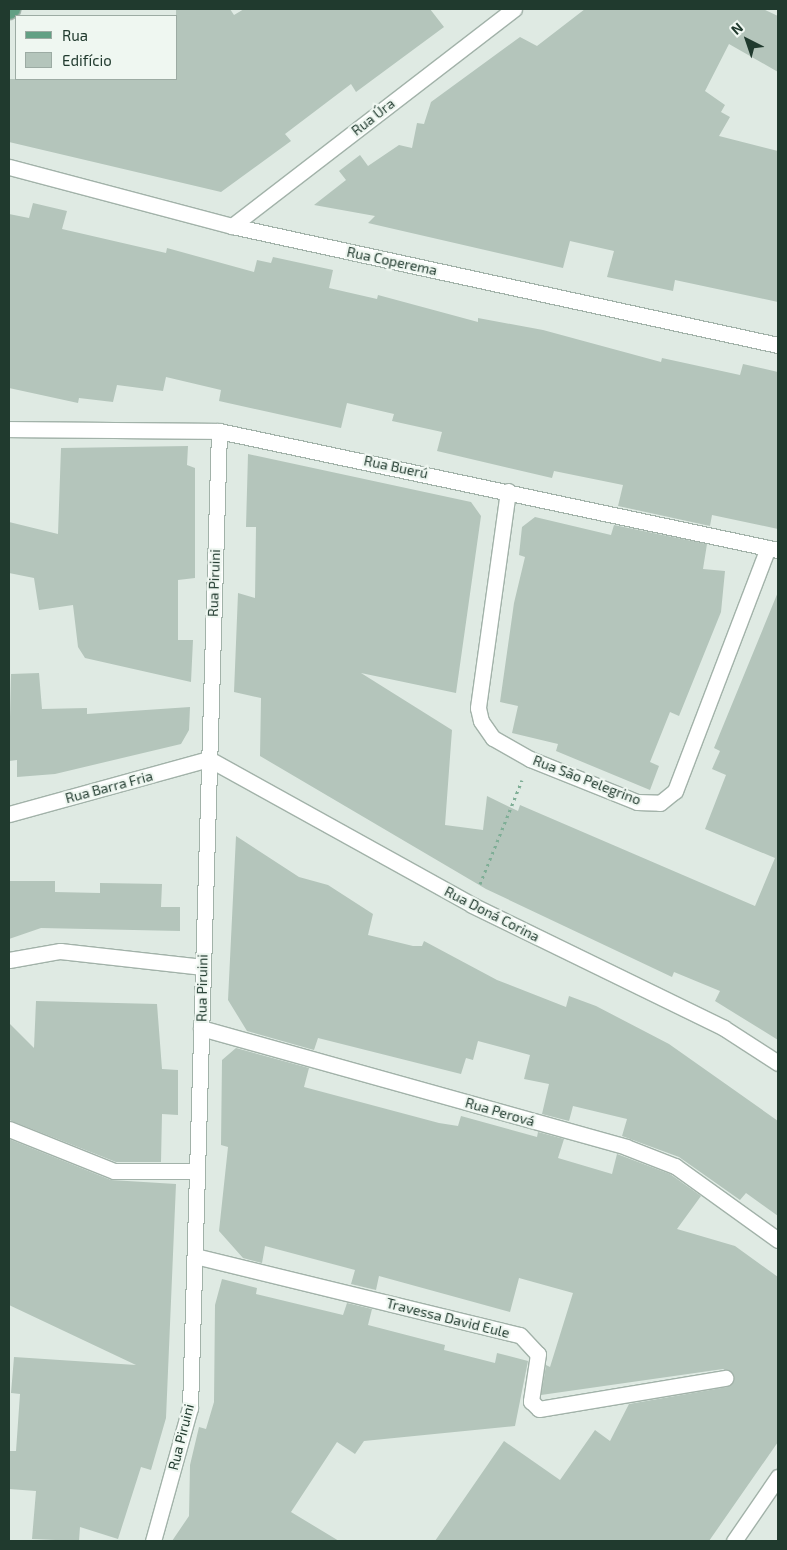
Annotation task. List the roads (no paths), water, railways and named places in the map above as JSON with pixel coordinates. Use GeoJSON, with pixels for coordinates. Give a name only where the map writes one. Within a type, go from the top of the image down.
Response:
{"type":"FeatureCollection","features":[{"type":"Feature","properties":{"kind":"street","name":"Rua Úra"},"geometry":{"type":"LineString","coordinates":[[232,226],[514,9]]}},
{"type":"Feature","properties":{"kind":"street","name":"Rua Coperema"},"geometry":{"type":"LineString","coordinates":[[9,167],[232,226],[778,344]]}},
{"type":"Feature","properties":{"kind":"street","name":"Rua Buerú"},"geometry":{"type":"LineString","coordinates":[[9,430],[219,431],[508,491],[773,549]]}},
{"type":"Feature","properties":{"kind":"street","name":"Rua Piruini"},"geometry":{"type":"LineString","coordinates":[[153,1541],[190,1408],[219,431]]}},
{"type":"Feature","properties":{"kind":"street","name":"Rua São Pelegrino"},"geometry":{"type":"LineString","coordinates":[[508,491],[478,708],[493,738],[530,759],[637,802],[660,803],[675,791],[773,549]]}},
{"type":"Feature","properties":{"kind":"street","name":"Rua Barra Fria"},"geometry":{"type":"LineString","coordinates":[[9,814],[209,759]]}},
{"type":"Feature","properties":{"kind":"street","name":"Rua Doná Corina"},"geometry":{"type":"LineString","coordinates":[[209,759],[472,905],[724,1028],[778,1063]]}},
{"type":"Feature","properties":{"kind":"street"},"geometry":{"type":"LineString","coordinates":[[9,960],[60,951],[203,967]]}},
{"type":"Feature","properties":{"kind":"street","name":"Rua Perová"},"geometry":{"type":"LineString","coordinates":[[201,1028],[626,1147],[675,1166],[778,1240]]}},
{"type":"Feature","properties":{"kind":"street"},"geometry":{"type":"LineString","coordinates":[[9,1129],[114,1171],[197,1171]]}},
{"type":"Feature","properties":{"kind":"street","name":"Travessa David Eule"},"geometry":{"type":"LineString","coordinates":[[195,1256],[520,1335],[538,1354],[531,1401],[539,1409],[725,1378]]}},
{"type":"Feature","properties":{"kind":"street"},"geometry":{"type":"LineString","coordinates":[[737,1540],[778,1477]]}}]}
